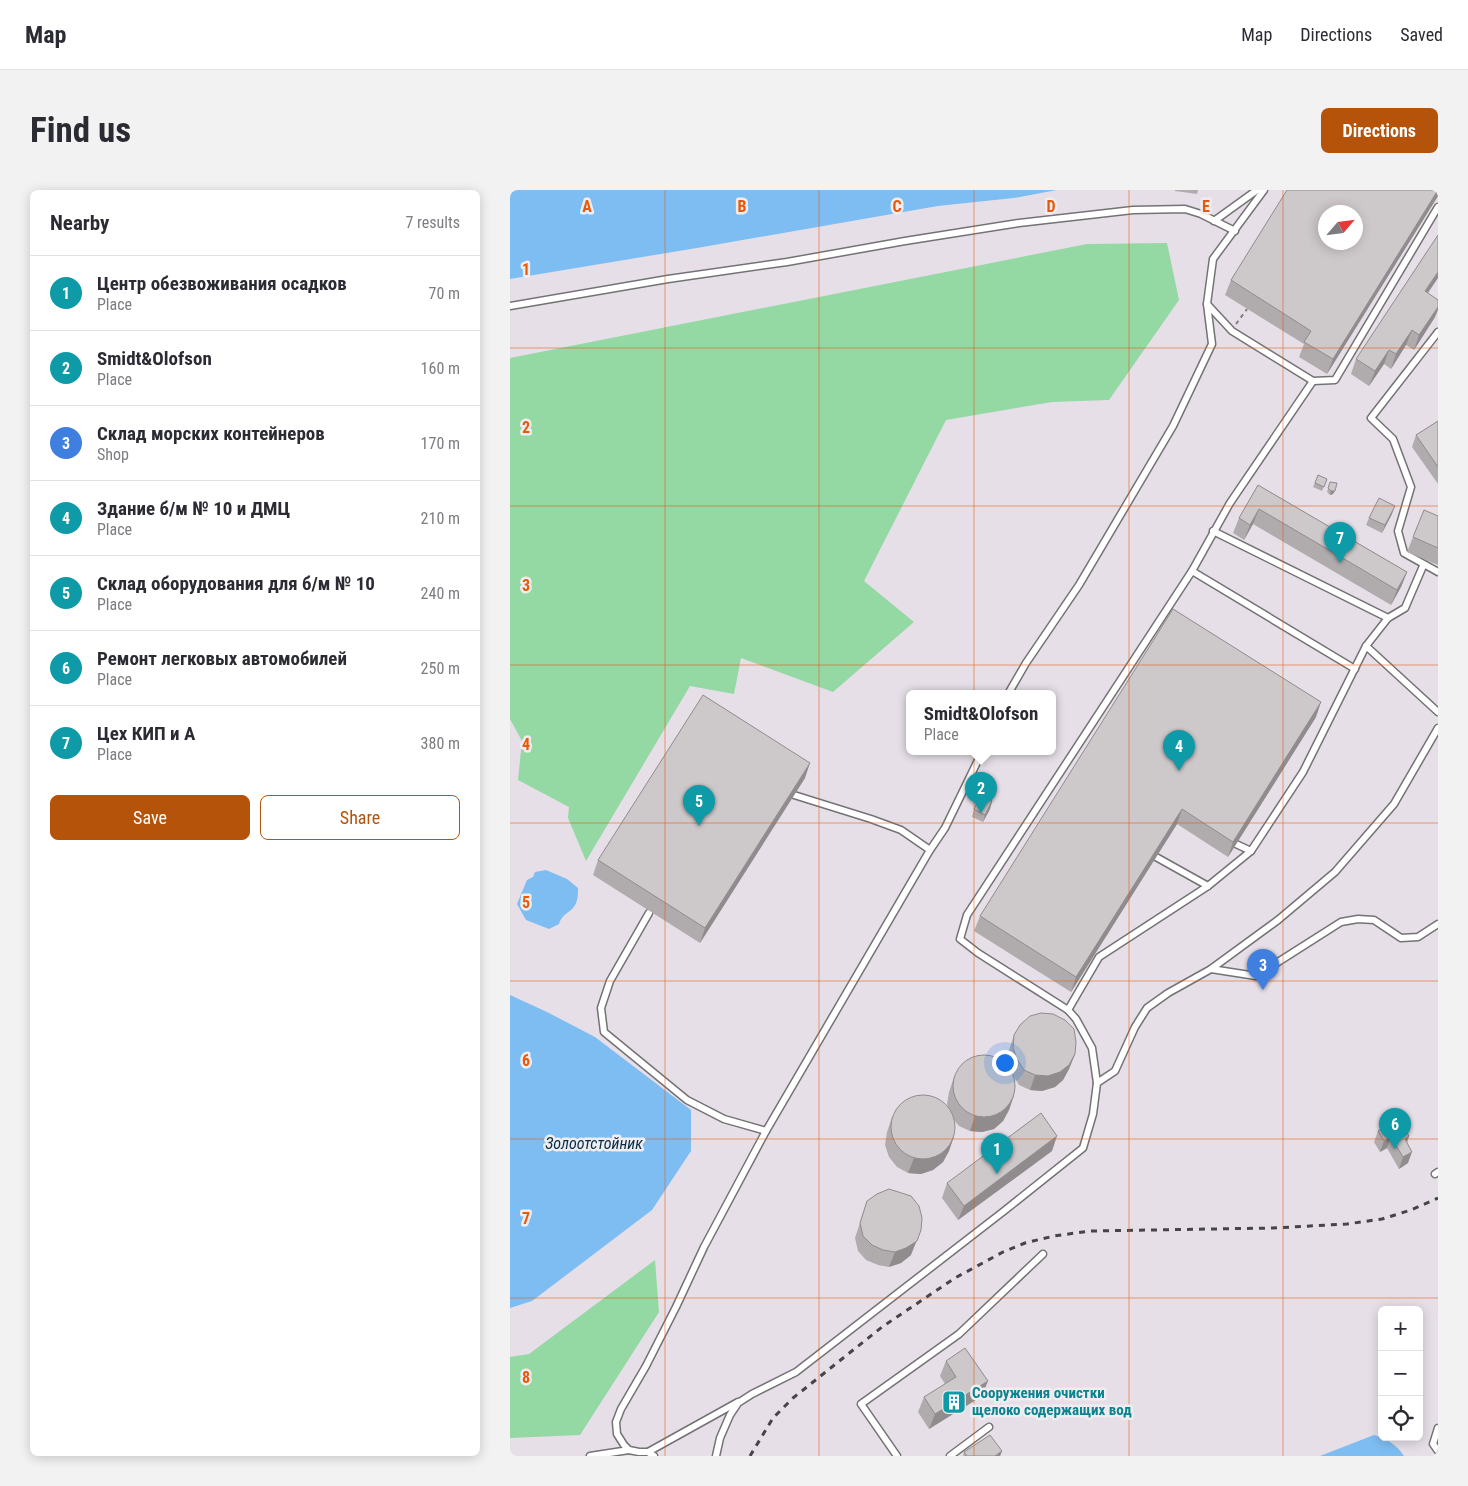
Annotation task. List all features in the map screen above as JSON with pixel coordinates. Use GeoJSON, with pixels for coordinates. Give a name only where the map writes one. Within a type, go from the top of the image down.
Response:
{"type":"FeatureCollection","features":[{"type":"Feature","properties":{"kind":"lane"},"geometry":{"type":"LineString","coordinates":[[1214,222],[1257,190]]}},
{"type":"Feature","properties":{"kind":"lane"},"geometry":{"type":"LineString","coordinates":[[1010,690],[1026,663],[1079,585],[1173,426],[1212,344],[1207,304],[1213,259],[1264,190]]}},
{"type":"Feature","properties":{"kind":"lane"},"geometry":{"type":"LineString","coordinates":[[1207,304],[1232,330],[1313,382],[1335,380],[1438,208]]}},
{"type":"Feature","properties":{"kind":"lane"},"geometry":{"type":"LineString","coordinates":[[510,306],[668,279],[787,262],[1019,222],[1133,210],[1185,209],[1235,231]]}},
{"type":"Feature","properties":{"kind":"lane"},"geometry":{"type":"LineString","coordinates":[[1438,332],[1370,418],[1392,439],[1411,487],[1398,531],[1404,554],[1423,566],[1438,572]]}},
{"type":"Feature","properties":{"kind":"lane"},"geometry":{"type":"LineString","coordinates":[[648,1452],[752,1394],[796,1372],[1083,1148],[1093,1114],[1098,1083],[1092,1048],[1076,1019],[1068,1010],[960,940],[967,915],[1192,572],[1230,503],[1313,382]]}},
{"type":"Feature","properties":{"kind":"lane"},"geometry":{"type":"LineString","coordinates":[[1213,531],[1388,618]]}},
{"type":"Feature","properties":{"kind":"lane"},"geometry":{"type":"LineString","coordinates":[[1068,1010],[1099,957],[1208,886],[1251,851],[1303,772],[1366,646],[1388,618],[1405,608],[1423,566]]}},
{"type":"Feature","properties":{"kind":"lane"},"geometry":{"type":"LineString","coordinates":[[1192,572],[1355,669]]}},
{"type":"Feature","properties":{"kind":"lane"},"geometry":{"type":"LineString","coordinates":[[1366,646],[1438,712]]}},
{"type":"Feature","properties":{"kind":"lane"},"geometry":{"type":"LineString","coordinates":[[1098,1083],[1116,1071],[1135,1027],[1147,1008],[1168,993],[1211,969],[1278,920],[1335,872],[1394,804],[1438,728]]}},
{"type":"Feature","properties":{"kind":"lane"},"geometry":{"type":"LineString","coordinates":[[630,1450],[617,1434],[616,1422],[621,1409],[668,1324],[704,1247],[766,1131],[930,850],[945,828],[981,755]]}},
{"type":"Feature","properties":{"kind":"lane"},"geometry":{"type":"LineString","coordinates":[[794,795],[871,818],[901,830],[930,850]]}},
{"type":"Feature","properties":{"kind":"lane"},"geometry":{"type":"LineString","coordinates":[[1236,844],[1251,851]]}},
{"type":"Feature","properties":{"kind":"lane"},"geometry":{"type":"LineString","coordinates":[[1156,857],[1208,886]]}},
{"type":"Feature","properties":{"kind":"lane"},"geometry":{"type":"LineString","coordinates":[[650,914],[610,981],[601,1008],[604,1032],[687,1100],[724,1119],[766,1131]]}},
{"type":"Feature","properties":{"kind":"lane"},"geometry":{"type":"LineString","coordinates":[[1211,969],[1256,976],[1341,922],[1358,919],[1374,920],[1401,938],[1418,937],[1438,924]]}},
{"type":"Feature","properties":{"kind":"lane"},"geometry":{"type":"LineString","coordinates":[[897,1456],[861,1404],[959,1334],[1043,1254]]}},
{"type":"Feature","properties":{"kind":"lane"},"geometry":{"type":"LineString","coordinates":[[716,1456],[720,1438],[730,1415],[738,1403],[752,1394]]}},
{"type":"Feature","properties":{"kind":"lane"},"geometry":{"type":"LineString","coordinates":[[950,1456],[989,1428]]}},
{"type":"Feature","properties":{"kind":"lane"},"geometry":{"type":"LineString","coordinates":[[1438,1428],[1433,1444],[1438,1451]]}},
{"type":"Feature","properties":{"kind":"lane"},"geometry":{"type":"LineString","coordinates":[[590,1456],[630,1450],[648,1452],[654,1456]]}},
{"type":"Feature","properties":{"kind":"path"},"geometry":{"type":"LineString","coordinates":[[1232,330],[1247,309]]}},
{"type":"Feature","properties":{"kind":"shaded area"},"geometry":{"type":"Polygon","coordinates":[[[1057,190],[1438,190],[1438,1456],[510,1456],[510,279],[938,206],[1014,198],[1057,190]]]}},
{"type":"Feature","properties":{"kind":"green space"},"geometry":{"type":"Polygon","coordinates":[[[1167,243],[1179,300],[1109,400],[1052,402],[946,420],[864,581],[914,622],[833,692],[741,658],[734,694],[690,686],[586,861],[568,818],[569,807],[518,780],[522,741],[510,719],[510,358],[1087,244],[1167,243]]]}},
{"type":"Feature","properties":{"kind":"green space"},"geometry":{"type":"Polygon","coordinates":[[[655,1260],[659,1312],[580,1435],[510,1438],[510,1357],[529,1354],[655,1260]]]}},
{"type":"Feature","properties":{"kind":"water"},"geometry":{"type":"Polygon","coordinates":[[[510,190],[1057,190],[1014,198],[938,206],[510,279],[510,190]]]}},
{"type":"Feature","properties":{"kind":"water"},"geometry":{"type":"Polygon","coordinates":[[[546,870],[567,879],[578,888],[578,897],[574,907],[564,915],[559,924],[549,929],[526,920],[517,904],[527,880],[533,877],[535,872],[546,870]]]}},
{"type":"Feature","properties":{"kind":"water","name":"Золоотстойник"},"geometry":{"type":"Polygon","coordinates":[[[510,995],[595,1037],[691,1110],[691,1151],[652,1210],[532,1301],[510,1308],[510,995]]]}},
{"type":"Feature","properties":{"kind":"water"},"geometry":{"type":"Polygon","coordinates":[[[1374,1435],[1378,1436],[1378,1441],[1391,1443],[1404,1456],[1320,1456],[1374,1435]]]}},
{"type":"Feature","properties":{"kind":"building"},"geometry":{"type":"Polygon","coordinates":[[[1287,190],[1438,190],[1333,359],[1304,342],[1311,331],[1231,280],[1287,190]]]}},
{"type":"Feature","properties":{"kind":"building"},"geometry":{"type":"Polygon","coordinates":[[[1438,235],[1438,272],[1425,291],[1438,300],[1438,307],[1419,335],[1412,330],[1396,354],[1389,350],[1375,371],[1356,359],[1438,235]]]}},
{"type":"Feature","properties":{"kind":"building"},"geometry":{"type":"Polygon","coordinates":[[[1438,421],[1438,467],[1416,435],[1438,421]]]}},
{"type":"Feature","properties":{"kind":"building"},"geometry":{"type":"Polygon","coordinates":[[[1318,475],[1327,479],[1324,487],[1315,483],[1318,475]]]}},
{"type":"Feature","properties":{"kind":"building"},"geometry":{"type":"Polygon","coordinates":[[[1330,482],[1337,483],[1335,491],[1331,491],[1328,488],[1330,482]]]}},
{"type":"Feature","properties":{"kind":"building"},"geometry":{"type":"Polygon","coordinates":[[[1258,485],[1407,572],[1397,590],[1259,509],[1250,525],[1239,518],[1258,485]]]}},
{"type":"Feature","properties":{"kind":"building"},"geometry":{"type":"Polygon","coordinates":[[[1379,498],[1395,506],[1385,525],[1369,518],[1379,498]]]}},
{"type":"Feature","properties":{"kind":"building"},"geometry":{"type":"Polygon","coordinates":[[[1424,510],[1438,516],[1438,548],[1413,537],[1424,510]]]}},
{"type":"Feature","properties":{"kind":"building"},"geometry":{"type":"Polygon","coordinates":[[[1173,609],[1321,702],[1233,842],[1182,809],[1076,977],[980,916],[1173,609]]]}},
{"type":"Feature","properties":{"kind":"building"},"geometry":{"type":"Polygon","coordinates":[[[703,695],[810,763],[705,928],[598,860],[703,695]]]}},
{"type":"Feature","properties":{"kind":"building"},"geometry":{"type":"Polygon","coordinates":[[[981,796],[992,801],[985,815],[974,809],[981,796]]]}},
{"type":"Feature","properties":{"kind":"building"},"geometry":{"type":"Polygon","coordinates":[[[1041,1013],[1053,1014],[1065,1020],[1074,1029],[1076,1042],[1075,1054],[1069,1065],[1060,1072],[1048,1076],[1035,1075],[1024,1070],[1013,1048],[1014,1035],[1020,1025],[1030,1016],[1041,1013]]]}},
{"type":"Feature","properties":{"kind":"building"},"geometry":{"type":"Polygon","coordinates":[[[984,1055],[996,1057],[1006,1064],[1013,1074],[1015,1086],[1013,1098],[1006,1108],[996,1115],[984,1117],[972,1115],[962,1108],[955,1098],[953,1086],[955,1074],[962,1064],[972,1057],[984,1055]]]}},
{"type":"Feature","properties":{"kind":"building"},"geometry":{"type":"Polygon","coordinates":[[[923,1095],[935,1097],[946,1104],[953,1115],[955,1127],[953,1139],[946,1150],[935,1157],[923,1159],[911,1157],[900,1150],[893,1139],[891,1127],[893,1115],[900,1104],[911,1097],[923,1095]]]}},
{"type":"Feature","properties":{"kind":"building"},"geometry":{"type":"Polygon","coordinates":[[[1041,1113],[1057,1136],[964,1206],[947,1183],[1041,1113]]]}},
{"type":"Feature","properties":{"kind":"building"},"geometry":{"type":"Polygon","coordinates":[[[1399,1119],[1409,1136],[1405,1139],[1412,1152],[1403,1157],[1391,1137],[1384,1141],[1378,1131],[1399,1119]]]}},
{"type":"Feature","properties":{"kind":"building"},"geometry":{"type":"Polygon","coordinates":[[[889,1189],[911,1196],[919,1206],[922,1218],[921,1230],[917,1241],[895,1252],[883,1250],[872,1245],[863,1236],[860,1223],[867,1201],[889,1189]]]}},
{"type":"Feature","properties":{"kind":"building"},"geometry":{"type":"Polygon","coordinates":[[[965,1348],[988,1381],[935,1414],[924,1397],[956,1377],[946,1361],[965,1348]]]}},
{"type":"Feature","properties":{"kind":"building"},"geometry":{"type":"Polygon","coordinates":[[[990,1435],[1002,1451],[995,1456],[967,1456],[964,1452],[990,1435]]]}},
{"type":"Feature","properties":{"kind":"railway"},"geometry":{"type":"LineString","coordinates":[[750,1456],[773,1418],[793,1398],[882,1327],[955,1278],[1003,1252],[1025,1243],[1054,1236],[1090,1231],[1273,1228],[1347,1224],[1382,1219],[1411,1210],[1438,1198]]}},
{"type":"Feature","properties":{"kind":"place","name":"Цех КИП и А"},"geometry":{"type":"Point","coordinates":[1340,563]}},
{"type":"Feature","properties":{"kind":"place","name":"Здание б/м № 10 и ДМЦ"},"geometry":{"type":"Point","coordinates":[1179,771]}},
{"type":"Feature","properties":{"kind":"place","name":"Smidt&Olofson"},"geometry":{"type":"Point","coordinates":[981,813]}},
{"type":"Feature","properties":{"kind":"place","name":"Склад оборудования для б/м № 10"},"geometry":{"type":"Point","coordinates":[699,826]}},
{"type":"Feature","properties":{"kind":"place","name":"Склад морских контейнеров"},"geometry":{"type":"Point","coordinates":[1263,990]}},
{"type":"Feature","properties":{"kind":"place","name":"Ремонт легковых автомобилей"},"geometry":{"type":"Point","coordinates":[1395,1149]}},
{"type":"Feature","properties":{"kind":"place","name":"Центр обезвоживания осадков"},"geometry":{"type":"Point","coordinates":[997,1174]}},
{"type":"Feature","properties":{"kind":"place","name":"Сооружения очистки щелоко содержащих вод"},"geometry":{"type":"Point","coordinates":[954,1402]}}]}
